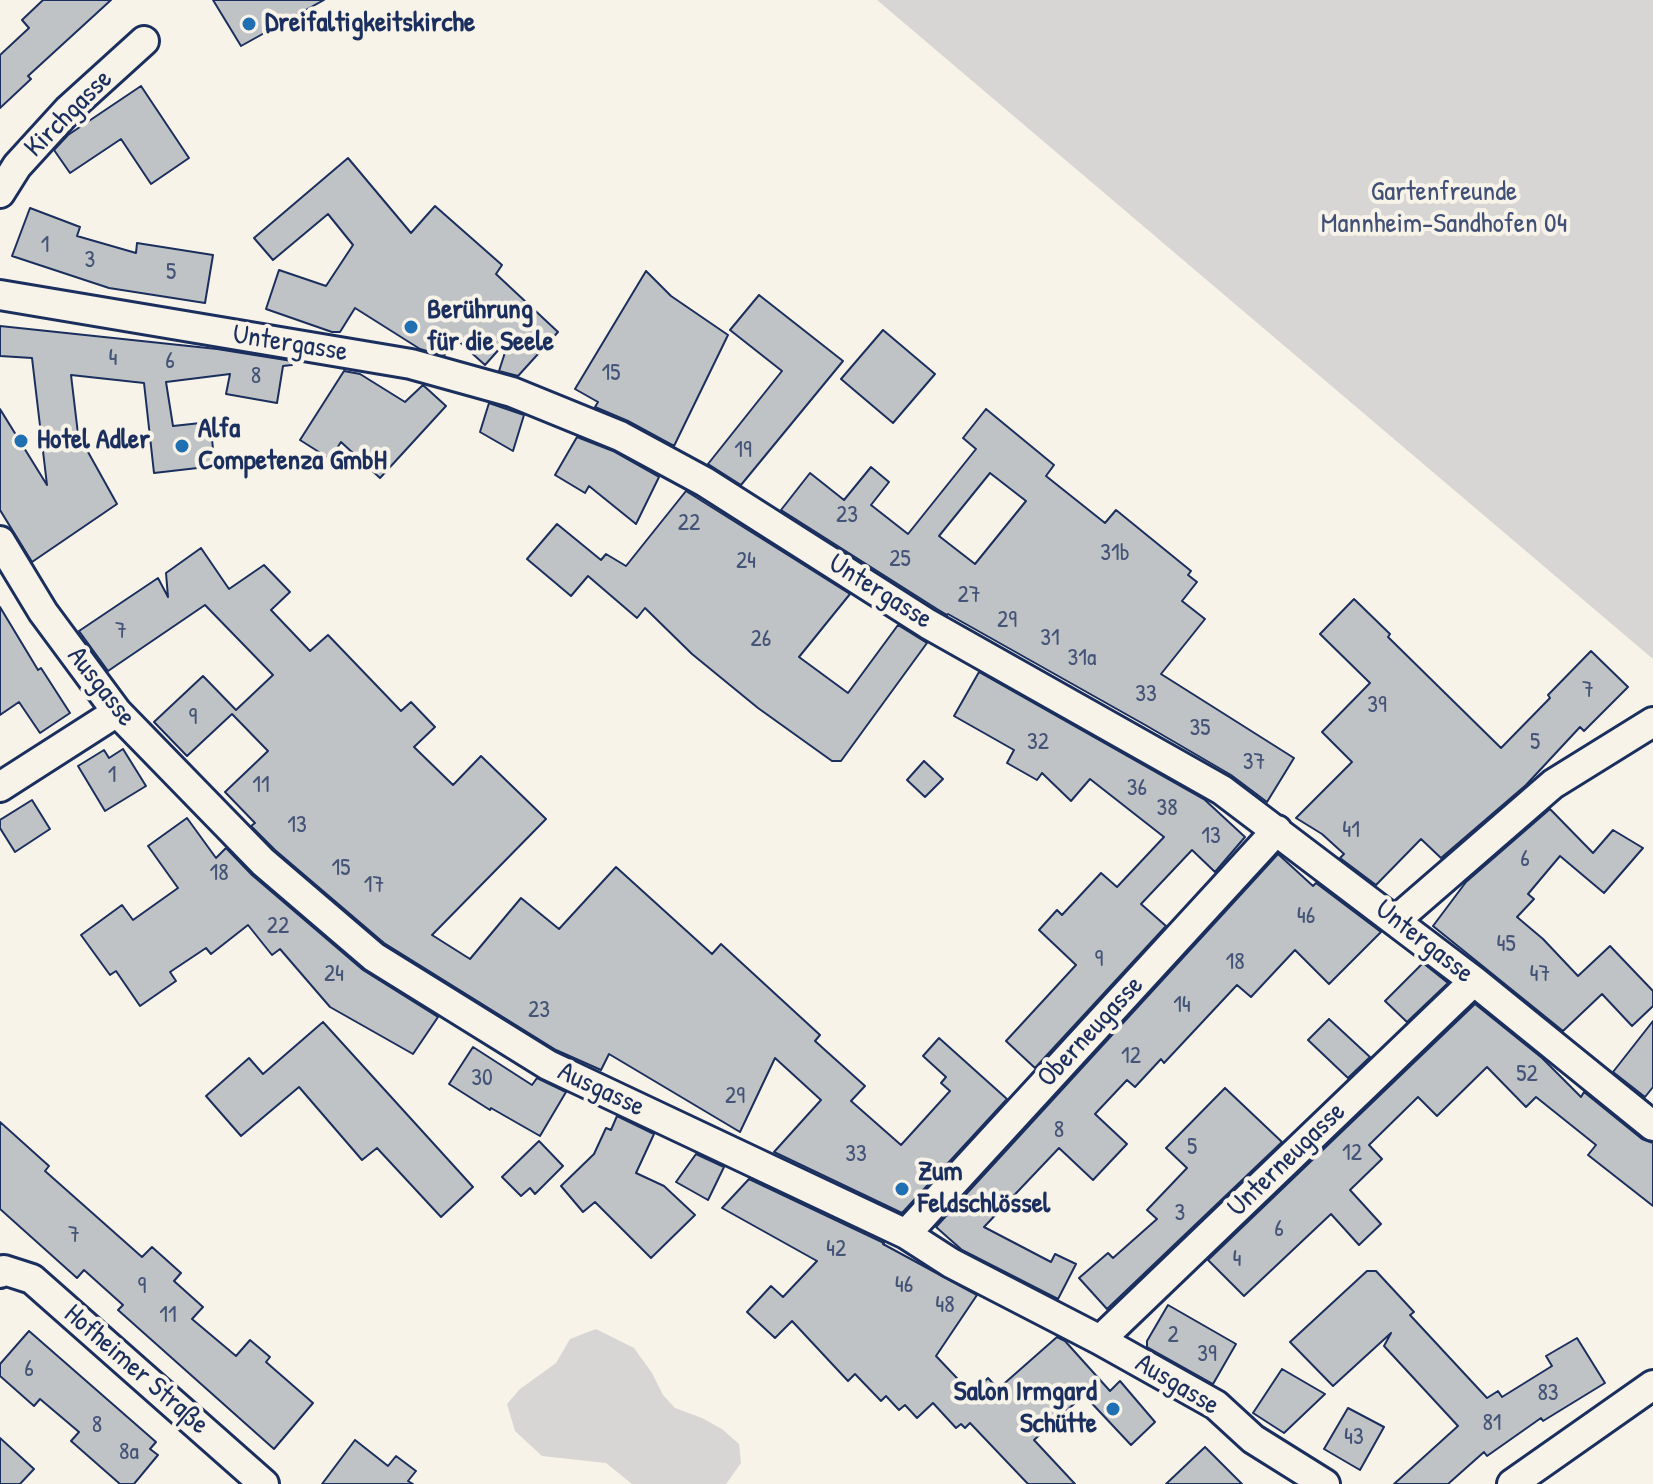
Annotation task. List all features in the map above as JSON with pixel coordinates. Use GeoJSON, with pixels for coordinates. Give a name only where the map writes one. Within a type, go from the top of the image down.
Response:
{"type":"FeatureCollection","features":[{"type":"Feature","properties":{"kind":"street","name":"Kirchgasse"},"geometry":{"type":"LineString","coordinates":[[0,193],[17,166],[69,109],[144,41]]}},
{"type":"Feature","properties":{"kind":"street","name":"Untergasse"},"geometry":{"type":"LineString","coordinates":[[0,295],[411,364],[512,392],[620,436],[705,482],[928,624],[1222,790],[1474,981],[1653,1126]]}},
{"type":"Feature","properties":{"kind":"street","name":"Ausgasse"},"geometry":{"type":"LineString","coordinates":[[0,541],[43,612],[117,712],[263,862],[374,957],[548,1065],[906,1234],[951,1263],[1100,1340],[1216,1405],[1253,1439],[1325,1484]]}},
{"type":"Feature","properties":{"kind":"street"},"geometry":{"type":"LineString","coordinates":[[0,787],[117,712]]}},
{"type":"Feature","properties":{"kind":"street"},"geometry":{"type":"LineString","coordinates":[[1395,921],[1553,784],[1653,722]]}},
{"type":"Feature","properties":{"kind":"street","name":"Oberneugasse"},"geometry":{"type":"LineString","coordinates":[[906,1234],[1277,830]]}},
{"type":"Feature","properties":{"kind":"street","name":"Unterneugasse"},"geometry":{"type":"LineString","coordinates":[[1100,1340],[1474,981]]}},
{"type":"Feature","properties":{"kind":"street","name":"Hofheimer Straße"},"geometry":{"type":"LineString","coordinates":[[0,1273],[4,1270],[32,1279],[264,1484]]}},
{"type":"Feature","properties":{"kind":"street"},"geometry":{"type":"LineString","coordinates":[[1512,1484],[1653,1385]]}},
{"type":"Feature","properties":{"kind":"green space","name":"Gartenfreunde Mannheim-Sandhofen 04"},"geometry":{"type":"Polygon","coordinates":[[[877,0],[1653,0],[1653,659],[877,0]]]}},
{"type":"Feature","properties":{"kind":"green space"},"geometry":{"type":"Polygon","coordinates":[[[596,1329],[634,1348],[663,1395],[675,1408],[722,1429],[739,1444],[741,1463],[726,1484],[632,1484],[606,1463],[542,1456],[515,1431],[507,1404],[520,1389],[556,1363],[570,1339],[596,1329]]]}},
{"type":"Feature","properties":{"kind":"building"},"geometry":{"type":"Polygon","coordinates":[[[43,0],[111,0],[28,76],[31,79],[0,108],[0,55],[29,28],[22,20],[43,0]]]}},
{"type":"Feature","properties":{"kind":"building","name":"Dreifaltigkeitskirche"},"geometry":{"type":"Polygon","coordinates":[[[213,0],[324,0],[241,46],[213,0]]]}},
{"type":"Feature","properties":{"kind":"building"},"geometry":{"type":"Polygon","coordinates":[[[141,86],[189,158],[151,184],[121,139],[70,173],[54,150],[68,135],[141,86]]]}},
{"type":"Feature","properties":{"kind":"building"},"geometry":{"type":"Polygon","coordinates":[[[348,158],[411,233],[435,206],[502,265],[496,274],[558,332],[518,376],[499,371],[510,337],[485,365],[455,338],[444,356],[420,349],[355,308],[340,332],[266,309],[279,270],[326,286],[353,245],[328,214],[273,260],[254,238],[348,158]]]}},
{"type":"Feature","properties":{"kind":"building"},"geometry":{"type":"Polygon","coordinates":[[[30,208],[80,227],[77,236],[136,253],[137,243],[213,255],[205,303],[109,288],[12,256],[30,208]]]}},
{"type":"Feature","properties":{"kind":"building"},"geometry":{"type":"Polygon","coordinates":[[[646,271],[671,296],[728,335],[674,446],[595,407],[598,402],[575,389],[646,271]]]}},
{"type":"Feature","properties":{"kind":"building"},"geometry":{"type":"Polygon","coordinates":[[[759,295],[843,361],[741,485],[708,464],[782,371],[730,330],[759,295]]]}},
{"type":"Feature","properties":{"kind":"building"},"geometry":{"type":"Polygon","coordinates":[[[0,326],[217,349],[292,361],[292,365],[283,366],[277,403],[226,394],[230,374],[166,382],[173,426],[210,422],[215,466],[154,473],[144,383],[71,375],[78,434],[117,504],[32,562],[0,510],[0,409],[47,485],[32,358],[0,356],[0,326]]]}},
{"type":"Feature","properties":{"kind":"building"},"geometry":{"type":"Polygon","coordinates":[[[883,330],[935,374],[893,423],[841,379],[883,330]]]}},
{"type":"Feature","properties":{"kind":"building"},"geometry":{"type":"Polygon","coordinates":[[[344,371],[360,374],[405,402],[423,385],[446,406],[380,478],[341,442],[330,459],[300,440],[344,371]]]}},
{"type":"Feature","properties":{"kind":"building"},"geometry":{"type":"Polygon","coordinates":[[[489,403],[524,415],[513,451],[480,432],[489,403]]]}},
{"type":"Feature","properties":{"kind":"building"},"geometry":{"type":"Polygon","coordinates":[[[986,409],[1054,465],[1046,476],[1105,523],[1116,510],[1191,571],[1188,575],[1197,582],[1182,601],[1205,619],[1161,674],[1294,758],[1267,802],[1231,775],[947,615],[781,510],[810,473],[844,500],[871,467],[889,482],[871,505],[908,534],[976,449],[963,438],[986,409]],[[990,473],[939,536],[975,564],[1026,501],[990,473]]]}},
{"type":"Feature","properties":{"kind":"building"},"geometry":{"type":"Polygon","coordinates":[[[577,437],[613,451],[659,477],[636,524],[589,486],[585,493],[555,475],[577,437]]]}},
{"type":"Feature","properties":{"kind":"building"},"geometry":{"type":"Polygon","coordinates":[[[686,491],[850,594],[799,657],[848,693],[898,625],[927,643],[841,761],[832,761],[758,708],[692,654],[645,608],[637,618],[588,576],[571,596],[527,559],[557,524],[601,560],[606,554],[626,566],[686,491]]]}},
{"type":"Feature","properties":{"kind":"building"},"geometry":{"type":"Polygon","coordinates":[[[201,548],[229,589],[264,565],[290,592],[271,610],[310,651],[328,635],[401,711],[411,702],[435,727],[414,747],[453,785],[481,756],[546,819],[432,935],[470,959],[521,898],[559,929],[616,867],[712,954],[721,944],[820,1035],[815,1041],[865,1086],[851,1101],[901,1145],[950,1091],[941,1083],[946,1077],[923,1056],[939,1038],[1007,1099],[902,1213],[774,1152],[821,1100],[775,1058],[740,1132],[609,1054],[601,1070],[556,1050],[384,943],[275,850],[251,826],[255,823],[225,792],[268,751],[232,714],[187,756],[154,722],[203,676],[236,710],[273,675],[205,605],[108,671],[79,631],[158,578],[168,597],[166,573],[201,548]]]}},
{"type":"Feature","properties":{"kind":"building"},"geometry":{"type":"Polygon","coordinates":[[[1354,599],[1390,634],[1388,637],[1501,748],[1591,651],[1628,687],[1584,731],[1580,727],[1526,785],[1441,858],[1421,839],[1376,885],[1340,858],[1344,854],[1322,834],[1296,818],[1352,762],[1322,732],[1370,683],[1320,634],[1354,599]]]}},
{"type":"Feature","properties":{"kind":"building"},"geometry":{"type":"Polygon","coordinates":[[[0,607],[38,670],[41,668],[70,713],[40,733],[19,702],[0,715],[0,607]]]}},
{"type":"Feature","properties":{"kind":"building"},"geometry":{"type":"Polygon","coordinates":[[[979,672],[1205,800],[1245,837],[1215,872],[1192,850],[1141,904],[1166,926],[1035,1068],[1006,1041],[1076,965],[1039,930],[1057,910],[1062,915],[1101,873],[1117,887],[1164,837],[1090,779],[1071,801],[1042,773],[1037,780],[1007,763],[1014,750],[954,716],[979,672]]]}},
{"type":"Feature","properties":{"kind":"building"},"geometry":{"type":"Polygon","coordinates":[[[123,749],[146,786],[105,811],[78,766],[104,750],[109,758],[123,749]]]}},
{"type":"Feature","properties":{"kind":"building"},"geometry":{"type":"Polygon","coordinates":[[[924,761],[943,779],[925,797],[907,780],[924,761]]]}},
{"type":"Feature","properties":{"kind":"building"},"geometry":{"type":"Polygon","coordinates":[[[32,800],[50,829],[15,852],[0,828],[0,820],[32,800]]]}},
{"type":"Feature","properties":{"kind":"building"},"geometry":{"type":"Polygon","coordinates":[[[1550,809],[1593,853],[1613,830],[1643,848],[1604,893],[1560,856],[1528,894],[1534,899],[1517,917],[1578,976],[1610,946],[1653,991],[1653,1006],[1632,1026],[1602,994],[1563,1031],[1433,926],[1466,882],[1550,809]]]}},
{"type":"Feature","properties":{"kind":"building"},"geometry":{"type":"Polygon","coordinates":[[[187,818],[216,858],[226,848],[252,875],[363,970],[438,1017],[413,1054],[330,1007],[280,949],[272,955],[248,925],[211,954],[206,948],[170,972],[176,981],[140,1006],[116,971],[110,975],[81,935],[122,905],[133,920],[178,888],[148,846],[187,818]]]}},
{"type":"Feature","properties":{"kind":"building"},"geometry":{"type":"Polygon","coordinates":[[[1278,854],[1313,886],[1316,883],[1381,932],[1329,984],[1295,950],[1251,997],[1237,985],[1164,1063],[1161,1059],[1135,1087],[1127,1080],[1095,1114],[1127,1144],[1093,1180],[1059,1148],[984,1227],[1051,1262],[1055,1254],[1076,1264],[1058,1299],[962,1250],[936,1227],[1278,854]]]}},
{"type":"Feature","properties":{"kind":"building"},"geometry":{"type":"Polygon","coordinates":[[[1423,963],[1448,983],[1407,1022],[1385,1001],[1423,963]]]}},
{"type":"Feature","properties":{"kind":"building"},"geometry":{"type":"Polygon","coordinates":[[[1475,1004],[1542,1058],[1581,1097],[1584,1092],[1642,1139],[1653,1143],[1653,1206],[1588,1155],[1596,1145],[1536,1097],[1526,1107],[1487,1067],[1437,1116],[1418,1097],[1369,1145],[1382,1159],[1350,1190],[1381,1224],[1359,1245],[1331,1214],[1244,1296],[1208,1260],[1475,1004]]]}},
{"type":"Feature","properties":{"kind":"building"},"geometry":{"type":"Polygon","coordinates":[[[1329,1019],[1370,1057],[1348,1078],[1308,1040],[1329,1019]]]}},
{"type":"Feature","properties":{"kind":"building"},"geometry":{"type":"Polygon","coordinates":[[[1653,1021],[1653,1087],[1645,1097],[1613,1072],[1653,1021]]]}},
{"type":"Feature","properties":{"kind":"building"},"geometry":{"type":"Polygon","coordinates":[[[323,1022],[473,1187],[441,1217],[377,1148],[362,1160],[299,1087],[241,1136],[206,1096],[249,1058],[263,1074],[323,1022]]]}},
{"type":"Feature","properties":{"kind":"building"},"geometry":{"type":"Polygon","coordinates":[[[473,1047],[532,1085],[537,1078],[566,1092],[540,1136],[449,1084],[473,1047]]]}},
{"type":"Feature","properties":{"kind":"building"},"geometry":{"type":"Polygon","coordinates":[[[1225,1088],[1282,1142],[1107,1309],[1079,1278],[1108,1253],[1113,1258],[1157,1219],[1147,1210],[1187,1168],[1166,1148],[1225,1088]]]}},
{"type":"Feature","properties":{"kind":"building"},"geometry":{"type":"Polygon","coordinates":[[[617,1116],[654,1134],[636,1173],[664,1186],[695,1215],[651,1258],[595,1202],[583,1212],[561,1186],[594,1154],[606,1128],[611,1130],[617,1116]]]}},
{"type":"Feature","properties":{"kind":"building"},"geometry":{"type":"Polygon","coordinates":[[[0,1122],[49,1166],[45,1171],[142,1257],[152,1247],[181,1273],[174,1281],[203,1307],[192,1319],[236,1356],[250,1340],[270,1357],[266,1362],[313,1403],[274,1449],[118,1310],[123,1305],[84,1270],[77,1278],[0,1209],[0,1122]]]}},
{"type":"Feature","properties":{"kind":"building"},"geometry":{"type":"Polygon","coordinates":[[[539,1141],[563,1166],[535,1194],[530,1188],[521,1196],[502,1177],[539,1141]]]}},
{"type":"Feature","properties":{"kind":"building"},"geometry":{"type":"Polygon","coordinates":[[[696,1154],[724,1167],[708,1200],[676,1182],[696,1154]]]}},
{"type":"Feature","properties":{"kind":"building"},"geometry":{"type":"Polygon","coordinates":[[[749,1179],[884,1243],[977,1295],[936,1356],[972,1394],[988,1378],[998,1389],[1057,1337],[1065,1341],[1110,1391],[1120,1381],[1155,1422],[1131,1445],[1084,1395],[1034,1440],[1075,1484],[1028,1484],[970,1423],[965,1428],[961,1424],[956,1428],[933,1403],[917,1418],[905,1405],[899,1410],[886,1396],[881,1401],[855,1374],[848,1381],[792,1321],[775,1338],[747,1312],[771,1286],[783,1297],[817,1261],[722,1208],[749,1179]]]}},
{"type":"Feature","properties":{"kind":"building"},"geometry":{"type":"Polygon","coordinates":[[[1367,1271],[1376,1271],[1414,1312],[1410,1315],[1487,1398],[1498,1391],[1502,1397],[1552,1366],[1546,1356],[1577,1338],[1605,1383],[1543,1421],[1541,1418],[1487,1456],[1484,1452],[1448,1484],[1394,1484],[1458,1426],[1384,1346],[1391,1333],[1333,1386],[1290,1342],[1367,1271]]]}},
{"type":"Feature","properties":{"kind":"building"},"geometry":{"type":"Polygon","coordinates":[[[1168,1305],[1236,1344],[1213,1384],[1147,1347],[1147,1341],[1168,1305]]]}},
{"type":"Feature","properties":{"kind":"building"},"geometry":{"type":"Polygon","coordinates":[[[29,1331],[156,1442],[150,1449],[158,1455],[134,1484],[120,1484],[71,1441],[79,1432],[40,1399],[34,1406],[0,1376],[0,1364],[29,1331]]]}},
{"type":"Feature","properties":{"kind":"building"},"geometry":{"type":"Polygon","coordinates":[[[1282,1369],[1325,1394],[1284,1433],[1253,1413],[1282,1369]]]}},
{"type":"Feature","properties":{"kind":"building"},"geometry":{"type":"Polygon","coordinates":[[[1348,1408],[1384,1427],[1360,1470],[1324,1449],[1348,1408]]]}},
{"type":"Feature","properties":{"kind":"building"},"geometry":{"type":"Polygon","coordinates":[[[0,1438],[34,1469],[20,1484],[0,1484],[0,1438]]]}},
{"type":"Feature","properties":{"kind":"building"},"geometry":{"type":"Polygon","coordinates":[[[355,1440],[388,1466],[396,1456],[416,1471],[408,1481],[413,1484],[322,1484],[355,1440]]]}},
{"type":"Feature","properties":{"kind":"building"},"geometry":{"type":"Polygon","coordinates":[[[1205,1447],[1242,1484],[1166,1484],[1205,1447]]]}},
{"type":"Feature","properties":{"kind":"place","name":"Dreifaltigkeitskirche"},"geometry":{"type":"Point","coordinates":[249,24]}},
{"type":"Feature","properties":{"kind":"place","name":"Berührung für die Seele"},"geometry":{"type":"Point","coordinates":[411,327]}},
{"type":"Feature","properties":{"kind":"place","name":"Hotel Adler"},"geometry":{"type":"Point","coordinates":[21,441]}},
{"type":"Feature","properties":{"kind":"place","name":"Alfa Competenza GmbH"},"geometry":{"type":"Point","coordinates":[182,446]}},
{"type":"Feature","properties":{"kind":"place","name":"Zum Feldschlössel"},"geometry":{"type":"Point","coordinates":[902,1189]}},
{"type":"Feature","properties":{"kind":"place","name":"Salon Irmgard Schütte"},"geometry":{"type":"Point","coordinates":[1113,1409]}}]}
